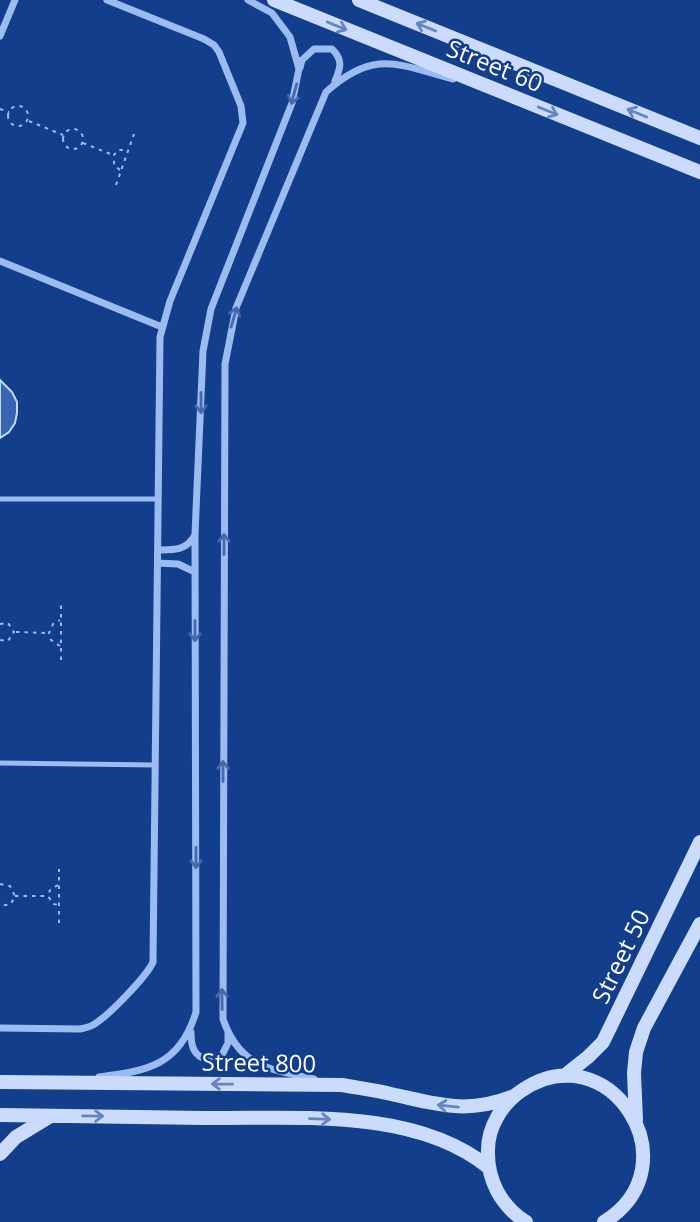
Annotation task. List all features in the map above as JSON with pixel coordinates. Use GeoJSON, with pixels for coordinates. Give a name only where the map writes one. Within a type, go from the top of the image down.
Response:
{"type":"FeatureCollection","features":[{"type":"Feature","properties":{"kind":"main road","name":"Street 60"},"geometry":{"type":"LineString","coordinates":[[274,0],[700,172]]}},
{"type":"Feature","properties":{"kind":"main road","name":"Street 60"},"geometry":{"type":"LineString","coordinates":[[359,0],[700,138]]}},
{"type":"Feature","properties":{"kind":"main road","name":"Street 50"},"geometry":{"type":"LineString","coordinates":[[564,1076],[603,1042],[700,842]]}},
{"type":"Feature","properties":{"kind":"main road"},"geometry":{"type":"LineString","coordinates":[[636,1121],[634,1073],[640,1040],[700,924]]}},
{"type":"Feature","properties":{"kind":"main road"},"geometry":{"type":"LineString","coordinates":[[526,1222],[509,1209],[493,1183],[488,1167],[492,1128],[501,1111],[514,1096],[529,1085],[564,1076],[601,1084],[622,1100],[636,1121],[642,1138],[641,1172],[636,1189],[626,1203],[604,1222]]}},
{"type":"Feature","properties":{"kind":"main road","name":"Street 800"},"geometry":{"type":"LineString","coordinates":[[0,1082],[342,1085],[448,1107],[493,1104],[514,1096]]}},
{"type":"Feature","properties":{"kind":"main road"},"geometry":{"type":"LineString","coordinates":[[0,1115],[326,1119],[382,1125],[429,1134],[470,1152],[488,1167]]}},
{"type":"Feature","properties":{"kind":"main road"},"geometry":{"type":"LineString","coordinates":[[0,1154],[16,1137],[51,1116]]}},
{"type":"Feature","properties":{"kind":"main road"},"geometry":{"type":"LineString","coordinates":[[500,1198],[504,1222]]}},
{"type":"Feature","properties":{"kind":"street"},"geometry":{"type":"LineString","coordinates":[[0,36],[15,0]]}},
{"type":"Feature","properties":{"kind":"street"},"geometry":{"type":"LineString","coordinates":[[0,1028],[90,1027],[149,971],[154,956],[162,327],[170,301],[242,128],[243,112],[214,45],[107,0]]}},
{"type":"Feature","properties":{"kind":"street"},"geometry":{"type":"LineString","coordinates":[[248,0],[272,13],[286,29],[299,69]]}},
{"type":"Feature","properties":{"kind":"street"},"geometry":{"type":"LineString","coordinates":[[59,1082],[142,1071],[161,1064],[183,1042],[191,1028],[196,996],[195,534],[203,351],[208,319],[292,103],[302,60],[313,49],[332,49],[341,59],[334,84]]}},
{"type":"Feature","properties":{"kind":"street"},"geometry":{"type":"LineString","coordinates":[[191,1028],[192,1048],[197,1056],[208,1060],[222,1055],[228,1043],[222,1005],[225,364],[236,309],[320,102],[334,84],[367,65],[387,62],[502,92]]}},
{"type":"Feature","properties":{"kind":"street"},"geometry":{"type":"LineString","coordinates":[[0,261],[162,327]]}},
{"type":"Feature","properties":{"kind":"street"},"geometry":{"type":"LineString","coordinates":[[158,550],[182,548],[190,543],[195,534]]}},
{"type":"Feature","properties":{"kind":"street"},"geometry":{"type":"LineString","coordinates":[[158,564],[178,564],[195,572]]}},
{"type":"Feature","properties":{"kind":"street"},"geometry":{"type":"LineString","coordinates":[[228,1034],[244,1053],[265,1068],[342,1085]]}},
{"type":"Feature","properties":{"kind":"lane"},"geometry":{"type":"LineString","coordinates":[[0,499],[158,499]]}},
{"type":"Feature","properties":{"kind":"lane"},"geometry":{"type":"LineString","coordinates":[[0,763],[156,765]]}},
{"type":"Feature","properties":{"kind":"path"},"geometry":{"type":"LineString","coordinates":[[16,106],[22,106],[29,114],[27,121],[20,126],[14,126],[8,118],[9,112],[16,106]]}},
{"type":"Feature","properties":{"kind":"path"},"geometry":{"type":"LineString","coordinates":[[0,109],[9,112]]}},
{"type":"Feature","properties":{"kind":"path"},"geometry":{"type":"LineString","coordinates":[[27,121],[64,135]]}},
{"type":"Feature","properties":{"kind":"path"},"geometry":{"type":"LineString","coordinates":[[75,130],[81,133],[82,143],[78,148],[68,148],[64,144],[64,135],[75,130]]}},
{"type":"Feature","properties":{"kind":"path"},"geometry":{"type":"LineString","coordinates":[[116,185],[134,134]]}},
{"type":"Feature","properties":{"kind":"path"},"geometry":{"type":"LineString","coordinates":[[82,143],[114,155]]}},
{"type":"Feature","properties":{"kind":"path"},"geometry":{"type":"LineString","coordinates":[[121,171],[114,165],[114,155],[118,150],[128,150]]}},
{"type":"Feature","properties":{"kind":"path"},"geometry":{"type":"LineString","coordinates":[[61,605],[61,660]]}},
{"type":"Feature","properties":{"kind":"path"},"geometry":{"type":"LineString","coordinates":[[61,620],[53,624],[50,633],[51,640],[61,646]]}},
{"type":"Feature","properties":{"kind":"path"},"geometry":{"type":"LineString","coordinates":[[0,624],[8,623],[15,632]]}},
{"type":"Feature","properties":{"kind":"path"},"geometry":{"type":"LineString","coordinates":[[15,632],[50,633]]}},
{"type":"Feature","properties":{"kind":"path"},"geometry":{"type":"LineString","coordinates":[[0,640],[8,641],[15,632]]}},
{"type":"Feature","properties":{"kind":"path"},"geometry":{"type":"LineString","coordinates":[[59,869],[59,923]]}},
{"type":"Feature","properties":{"kind":"path"},"geometry":{"type":"LineString","coordinates":[[0,884],[10,886],[15,896]]}},
{"type":"Feature","properties":{"kind":"path"},"geometry":{"type":"LineString","coordinates":[[48,896],[53,887],[59,885]]}},
{"type":"Feature","properties":{"kind":"path"},"geometry":{"type":"LineString","coordinates":[[15,896],[48,896]]}},
{"type":"Feature","properties":{"kind":"path"},"geometry":{"type":"LineString","coordinates":[[0,906],[11,904],[15,896]]}},
{"type":"Feature","properties":{"kind":"path"},"geometry":{"type":"LineString","coordinates":[[48,896],[51,902],[59,905]]}},
{"type":"Feature","properties":{"kind":"building"},"geometry":{"type":"Polygon","coordinates":[[[0,380],[12,392],[17,402],[17,413],[9,432],[0,438],[0,380]]]}}]}
